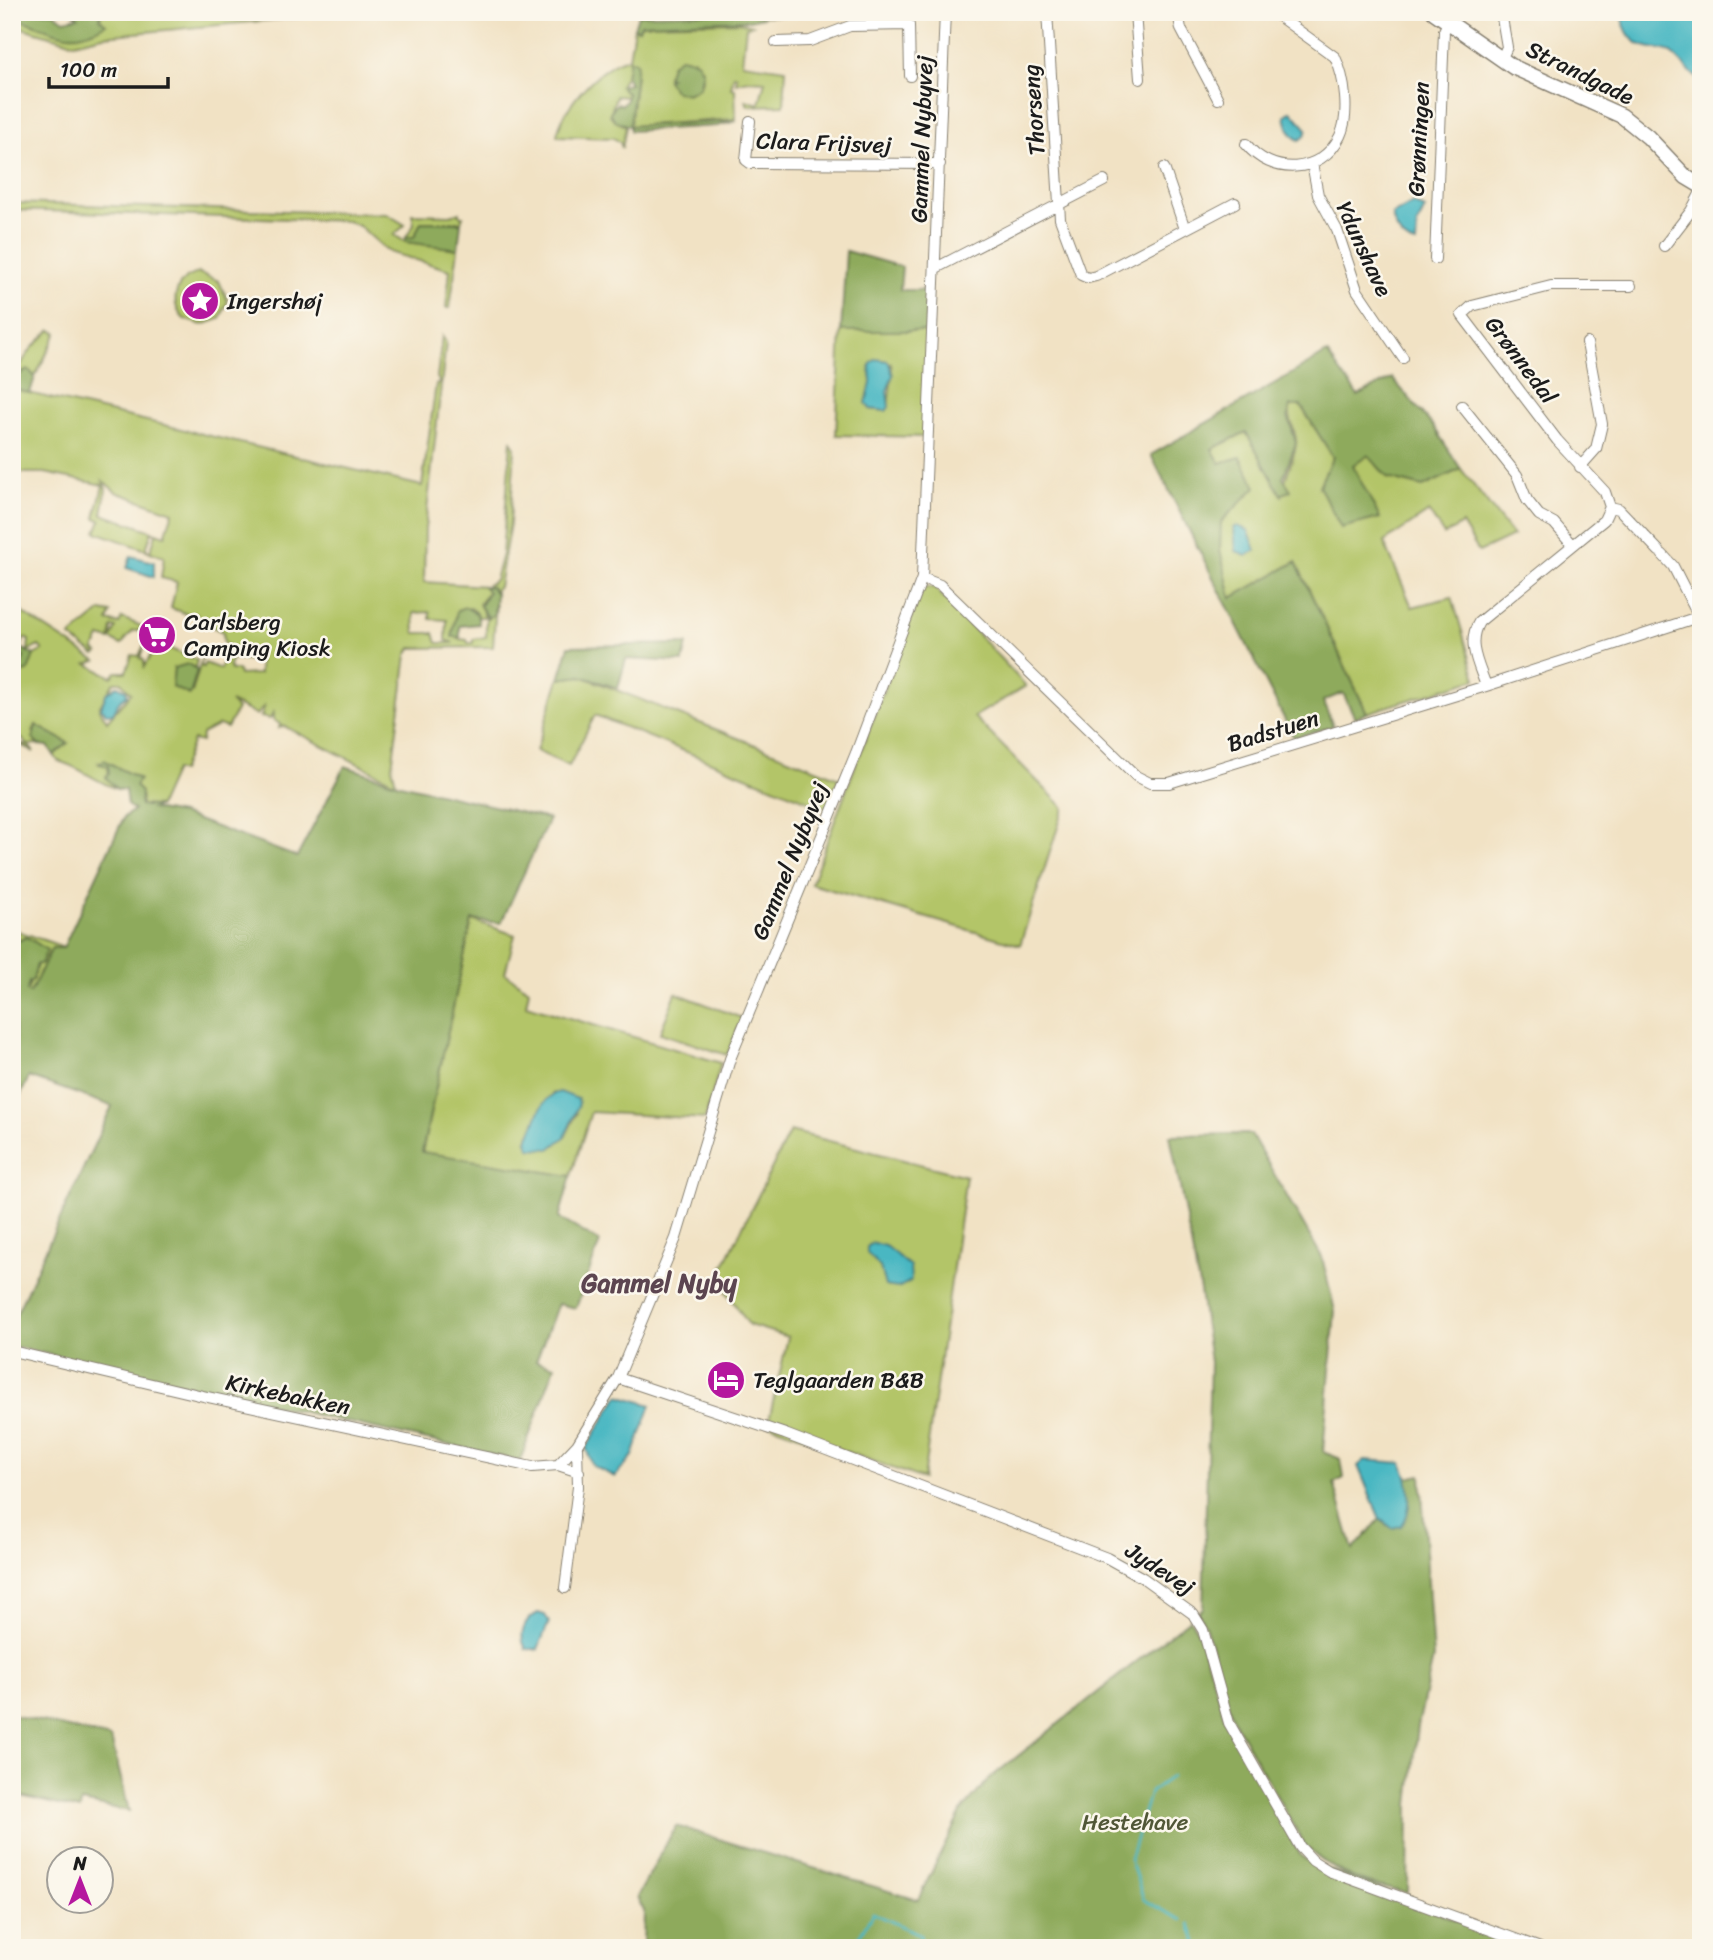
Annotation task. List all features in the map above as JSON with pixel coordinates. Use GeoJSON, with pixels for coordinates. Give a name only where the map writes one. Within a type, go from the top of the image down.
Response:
{"type":"FeatureCollection","features":[{"type":"Feature","properties":{"kind":"street"},"geometry":{"type":"LineString","coordinates":[[892,12],[893,25]]}},
{"type":"Feature","properties":{"kind":"street","name":"Gammel Nybyvej"},"geometry":{"type":"LineString","coordinates":[[558,1465],[577,1445],[618,1378],[676,1238],[730,1059],[860,741],[922,578],[945,12]]}},
{"type":"Feature","properties":{"kind":"street","name":"Thorseng"},"geometry":{"type":"LineString","coordinates":[[1047,12],[1060,219],[1076,268],[1088,278],[1185,229]]}},
{"type":"Feature","properties":{"kind":"street"},"geometry":{"type":"LineString","coordinates":[[1135,12],[1140,79]]}},
{"type":"Feature","properties":{"kind":"street"},"geometry":{"type":"LineString","coordinates":[[1178,12],[1181,29],[1218,99]]}},
{"type":"Feature","properties":{"kind":"street"},"geometry":{"type":"LineString","coordinates":[[1246,144],[1258,156],[1275,165],[1293,167],[1311,163],[1334,146],[1343,129],[1345,110],[1335,57],[1273,12]]}},
{"type":"Feature","properties":{"kind":"street","name":"Strandgade"},"geometry":{"type":"LineString","coordinates":[[1434,12],[1501,60],[1622,116],[1648,136],[1686,177],[1701,186]]}},
{"type":"Feature","properties":{"kind":"street"},"geometry":{"type":"LineString","coordinates":[[1501,12],[1507,44],[1501,60]]}},
{"type":"Feature","properties":{"kind":"street","name":"Grønningen"},"geometry":{"type":"LineString","coordinates":[[1435,259],[1438,135],[1444,31],[1448,22]]}},
{"type":"Feature","properties":{"kind":"street"},"geometry":{"type":"LineString","coordinates":[[776,42],[810,41],[850,26],[909,25],[910,76]]}},
{"type":"Feature","properties":{"kind":"street","name":"Clara Frijsvej"},"geometry":{"type":"LineString","coordinates":[[750,121],[746,160],[750,163],[940,164]]}},
{"type":"Feature","properties":{"kind":"street","name":"Ydunshave"},"geometry":{"type":"LineString","coordinates":[[1311,163],[1318,195],[1337,230],[1357,290],[1403,358]]}},
{"type":"Feature","properties":{"kind":"street"},"geometry":{"type":"LineString","coordinates":[[1164,169],[1185,229],[1236,203]]}},
{"type":"Feature","properties":{"kind":"street"},"geometry":{"type":"LineString","coordinates":[[936,268],[1104,181]]}},
{"type":"Feature","properties":{"kind":"street"},"geometry":{"type":"LineString","coordinates":[[1664,246],[1691,211],[1701,192]]}},
{"type":"Feature","properties":{"kind":"street","name":"Grønnedal"},"geometry":{"type":"LineString","coordinates":[[1632,286],[1551,286],[1472,306],[1462,314],[1580,467],[1605,492],[1610,507],[1619,509],[1661,553]]}},
{"type":"Feature","properties":{"kind":"street"},"geometry":{"type":"LineString","coordinates":[[1395,346],[1405,339]]}},
{"type":"Feature","properties":{"kind":"street","name":"Grønnedal"},"geometry":{"type":"LineString","coordinates":[[1580,467],[1596,450],[1602,424],[1587,343]]}},
{"type":"Feature","properties":{"kind":"street"},"geometry":{"type":"LineString","coordinates":[[1462,406],[1517,475],[1527,500],[1539,515],[1554,523],[1573,545]]}},
{"type":"Feature","properties":{"kind":"street"},"geometry":{"type":"LineString","coordinates":[[1486,686],[1472,643],[1472,633],[1479,622],[1604,520],[1610,507]]}},
{"type":"Feature","properties":{"kind":"street","name":"Badstuen"},"geometry":{"type":"LineString","coordinates":[[922,578],[940,586],[1136,776],[1150,783],[1169,783],[1700,617],[1673,566],[1661,553]]}},
{"type":"Feature","properties":{"kind":"street","name":"Kirkebakken"},"geometry":{"type":"LineString","coordinates":[[12,1351],[494,1459],[532,1466],[558,1465]]}},
{"type":"Feature","properties":{"kind":"street","name":"Jydevej"},"geometry":{"type":"LineString","coordinates":[[618,1378],[811,1444],[1107,1558],[1143,1578],[1194,1614],[1203,1630],[1229,1723],[1283,1820],[1313,1861],[1329,1871],[1540,1948]]}},
{"type":"Feature","properties":{"kind":"street"},"geometry":{"type":"LineString","coordinates":[[565,1588],[579,1472],[577,1445]]}},
{"type":"Feature","properties":{"kind":"street"},"geometry":{"type":"LineString","coordinates":[[558,1465],[579,1472]]}},
{"type":"Feature","properties":{"kind":"green space"},"geometry":{"type":"Polygon","coordinates":[[[16,12],[53,12],[64,20],[78,17],[73,12],[101,12],[100,19],[106,24],[80,35],[69,35],[12,18],[16,12]]]}},
{"type":"Feature","properties":{"kind":"green space"},"geometry":{"type":"Polygon","coordinates":[[[101,12],[356,12],[103,36],[74,43],[12,25],[13,18],[59,33],[80,34],[105,24],[100,19],[101,12]]]}},
{"type":"Feature","properties":{"kind":"green space"},"geometry":{"type":"Polygon","coordinates":[[[761,12],[888,12],[888,13],[764,16],[761,12]]]}},
{"type":"Feature","properties":{"kind":"green space"},"geometry":{"type":"Polygon","coordinates":[[[764,14],[763,17],[749,20],[641,24],[639,29],[634,28],[638,15],[764,14]]]}},
{"type":"Feature","properties":{"kind":"green space"},"geometry":{"type":"Polygon","coordinates":[[[739,22],[752,25],[746,27],[742,63],[786,69],[784,105],[748,106],[746,100],[759,104],[765,81],[748,80],[736,83],[737,76],[734,75],[731,88],[735,89],[736,119],[630,126],[636,74],[627,73],[620,86],[626,91],[627,97],[616,96],[610,115],[615,121],[626,126],[622,148],[620,142],[613,138],[557,136],[566,113],[584,88],[607,68],[629,58],[634,28],[639,29],[641,24],[739,22]],[[694,59],[667,75],[667,80],[695,91],[701,84],[703,72],[694,59]]]}},
{"type":"Feature","properties":{"kind":"green space"},"geometry":{"type":"Polygon","coordinates":[[[681,57],[697,61],[703,72],[699,88],[687,94],[675,91],[667,80],[670,78],[667,78],[671,64],[681,57]]]}},
{"type":"Feature","properties":{"kind":"green space"},"geometry":{"type":"Polygon","coordinates":[[[629,60],[637,62],[630,126],[615,121],[610,112],[618,103],[621,105],[626,101],[627,93],[620,86],[630,84],[626,75],[629,60]]]}},
{"type":"Feature","properties":{"kind":"green space"},"geometry":{"type":"Polygon","coordinates":[[[737,121],[717,126],[630,131],[630,126],[737,121]]]}},
{"type":"Feature","properties":{"kind":"green space"},"geometry":{"type":"Polygon","coordinates":[[[12,203],[387,214],[405,225],[394,235],[406,242],[458,249],[450,308],[446,308],[450,270],[389,252],[359,226],[347,221],[12,210],[12,203]]]}},
{"type":"Feature","properties":{"kind":"green space"},"geometry":{"type":"Polygon","coordinates":[[[460,212],[460,216],[463,216],[461,222],[421,222],[414,238],[406,237],[414,224],[412,214],[450,215],[460,212]]]}},
{"type":"Feature","properties":{"kind":"green space"},"geometry":{"type":"Polygon","coordinates":[[[421,222],[461,223],[458,249],[405,242],[406,237],[414,237],[421,222]]]}},
{"type":"Feature","properties":{"kind":"green space"},"geometry":{"type":"Polygon","coordinates":[[[846,251],[902,267],[900,290],[925,290],[927,331],[841,331],[846,251]]]}},
{"type":"Feature","properties":{"kind":"green space"},"geometry":{"type":"Polygon","coordinates":[[[199,273],[219,281],[228,301],[220,319],[202,325],[184,319],[176,305],[180,285],[199,273]]]}},
{"type":"Feature","properties":{"kind":"green space"},"geometry":{"type":"Polygon","coordinates":[[[51,330],[57,333],[35,377],[29,371],[15,375],[12,379],[32,348],[51,330]]]}},
{"type":"Feature","properties":{"kind":"green space"},"geometry":{"type":"Polygon","coordinates":[[[841,331],[927,331],[926,437],[836,435],[841,331]],[[891,363],[872,384],[868,395],[870,409],[886,411],[891,363]]]}},
{"type":"Feature","properties":{"kind":"green space"},"geometry":{"type":"Polygon","coordinates":[[[442,336],[446,342],[425,529],[424,582],[486,586],[495,580],[502,554],[511,441],[515,447],[510,523],[499,587],[496,588],[496,594],[488,591],[479,604],[489,618],[494,614],[496,603],[493,647],[411,648],[407,655],[392,767],[396,783],[284,726],[279,728],[280,724],[273,720],[274,711],[270,719],[261,717],[265,705],[257,715],[230,702],[237,709],[227,728],[219,725],[202,734],[201,742],[193,740],[181,772],[175,770],[159,806],[140,805],[142,797],[135,786],[139,779],[105,761],[99,762],[108,766],[109,774],[106,776],[117,789],[58,761],[54,755],[68,743],[36,725],[33,731],[39,744],[28,745],[12,729],[12,673],[17,673],[13,665],[17,655],[24,656],[20,669],[24,672],[34,655],[43,650],[39,646],[28,651],[29,640],[24,638],[21,648],[14,651],[12,606],[96,661],[87,664],[112,677],[116,672],[126,672],[132,655],[139,656],[146,641],[140,658],[144,660],[144,667],[156,646],[166,647],[197,660],[195,668],[188,664],[174,668],[172,687],[192,693],[200,665],[203,667],[205,663],[220,669],[225,658],[235,654],[236,650],[224,643],[223,632],[199,620],[196,613],[187,614],[171,608],[177,582],[161,578],[164,557],[150,552],[156,534],[153,532],[165,536],[173,512],[116,492],[103,481],[106,489],[102,514],[152,531],[146,549],[149,551],[96,532],[101,520],[95,518],[103,485],[45,473],[12,473],[12,389],[422,486],[436,384],[440,384],[437,377],[442,336]],[[471,608],[458,610],[455,625],[460,637],[458,639],[473,643],[473,639],[486,637],[486,617],[479,617],[471,608]],[[430,612],[414,613],[415,633],[434,633],[437,643],[454,643],[446,640],[447,620],[430,619],[430,612]],[[232,658],[229,665],[231,670],[238,670],[239,675],[259,674],[259,661],[232,658]],[[114,682],[99,708],[107,721],[131,693],[121,682],[114,682]]]}},
{"type":"Feature","properties":{"kind":"green space"},"geometry":{"type":"Polygon","coordinates":[[[1327,353],[1358,396],[1392,378],[1434,427],[1461,469],[1423,487],[1388,478],[1368,455],[1353,466],[1380,518],[1341,528],[1319,486],[1333,457],[1301,406],[1290,406],[1288,416],[1296,443],[1283,478],[1291,490],[1281,495],[1246,432],[1212,449],[1220,463],[1240,457],[1256,487],[1221,522],[1220,550],[1231,598],[1296,562],[1367,713],[1355,718],[1343,693],[1323,701],[1333,726],[1294,738],[1151,455],[1327,353]]]}},
{"type":"Feature","properties":{"kind":"green space"},"geometry":{"type":"Polygon","coordinates":[[[29,370],[35,377],[30,393],[12,389],[15,375],[29,370]]]}},
{"type":"Feature","properties":{"kind":"green space"},"geometry":{"type":"Polygon","coordinates":[[[1290,406],[1301,406],[1333,457],[1319,486],[1369,455],[1388,478],[1423,487],[1461,469],[1513,536],[1479,552],[1462,524],[1444,535],[1429,512],[1384,542],[1412,607],[1452,597],[1476,679],[1367,713],[1296,562],[1231,598],[1220,550],[1219,463],[1212,449],[1246,432],[1282,495],[1296,445],[1290,406]]]}},
{"type":"Feature","properties":{"kind":"green space"},"geometry":{"type":"Polygon","coordinates":[[[483,586],[491,587],[496,594],[494,614],[489,618],[480,606],[488,592],[483,586]]]}},
{"type":"Feature","properties":{"kind":"green space"},"geometry":{"type":"Polygon","coordinates":[[[923,586],[935,588],[1026,686],[974,717],[1064,808],[1020,945],[811,884],[923,586]]]}},
{"type":"Feature","properties":{"kind":"green space"},"geometry":{"type":"Polygon","coordinates":[[[465,607],[477,614],[479,624],[460,626],[460,637],[452,637],[457,610],[465,607]]]}},
{"type":"Feature","properties":{"kind":"green space"},"geometry":{"type":"Polygon","coordinates":[[[101,611],[111,613],[108,621],[119,624],[122,618],[144,627],[145,630],[133,631],[121,645],[111,639],[116,628],[112,627],[110,640],[100,637],[94,650],[98,653],[95,655],[70,637],[101,611]]]}},
{"type":"Feature","properties":{"kind":"green space"},"geometry":{"type":"Polygon","coordinates":[[[687,644],[683,662],[626,659],[618,688],[581,676],[559,679],[569,646],[687,644]]]}},
{"type":"Feature","properties":{"kind":"green space"},"geometry":{"type":"Polygon","coordinates":[[[21,648],[34,655],[28,671],[22,672],[19,669],[24,657],[17,655],[13,665],[12,652],[21,648]]]}},
{"type":"Feature","properties":{"kind":"green space"},"geometry":{"type":"Polygon","coordinates":[[[188,664],[197,670],[190,695],[172,687],[174,668],[188,664]]]}},
{"type":"Feature","properties":{"kind":"green space"},"geometry":{"type":"Polygon","coordinates":[[[581,676],[839,778],[828,809],[595,715],[569,766],[536,751],[559,679],[581,676]]]}},
{"type":"Feature","properties":{"kind":"green space"},"geometry":{"type":"Polygon","coordinates":[[[36,725],[68,743],[54,755],[48,746],[38,745],[33,738],[36,725]]]}},
{"type":"Feature","properties":{"kind":"green space"},"geometry":{"type":"Polygon","coordinates":[[[104,760],[139,779],[135,786],[141,792],[140,806],[159,806],[152,809],[181,814],[297,857],[345,766],[396,783],[549,819],[501,923],[472,920],[422,1152],[571,1176],[559,1218],[600,1242],[576,1308],[558,1304],[536,1361],[555,1366],[520,1461],[12,1346],[12,1323],[112,1106],[29,1077],[12,1113],[12,1079],[15,1079],[12,1060],[15,1061],[12,933],[17,934],[18,941],[27,937],[47,950],[41,964],[37,964],[33,980],[29,982],[27,991],[30,993],[52,948],[63,948],[124,817],[134,810],[127,805],[125,790],[117,789],[106,778],[109,774],[108,766],[99,764],[104,760]]]}},
{"type":"Feature","properties":{"kind":"green space"},"geometry":{"type":"Polygon","coordinates":[[[472,920],[515,935],[505,973],[529,990],[526,1005],[721,1063],[705,1119],[591,1112],[571,1176],[422,1153],[472,920]],[[553,1093],[544,1104],[527,1140],[565,1137],[577,1113],[553,1093]]]}},
{"type":"Feature","properties":{"kind":"green space"},"geometry":{"type":"Polygon","coordinates":[[[12,929],[64,947],[52,948],[39,973],[40,978],[30,993],[27,991],[37,964],[41,964],[43,957],[27,937],[18,941],[12,929]]]}},
{"type":"Feature","properties":{"kind":"green space"},"geometry":{"type":"Polygon","coordinates":[[[676,993],[742,1018],[727,1055],[660,1033],[676,993]]]}},
{"type":"Feature","properties":{"kind":"green space"},"geometry":{"type":"Polygon","coordinates":[[[790,1131],[966,1176],[923,1479],[768,1424],[788,1337],[749,1325],[724,1288],[722,1269],[790,1131]]]}},
{"type":"Feature","properties":{"kind":"green space"},"geometry":{"type":"Polygon","coordinates":[[[1251,1134],[1322,1257],[1335,1311],[1323,1452],[1341,1459],[1344,1478],[1334,1483],[1353,1550],[1380,1519],[1391,1527],[1403,1523],[1408,1502],[1407,1478],[1421,1475],[1433,1658],[1418,1726],[1409,1805],[1408,1893],[1352,1877],[1325,1863],[1304,1844],[1233,1720],[1206,1628],[1198,1612],[1203,1608],[1210,1362],[1200,1291],[1170,1135],[1251,1134]]]}},
{"type":"Feature","properties":{"kind":"green space","name":"Hestehave"},"geometry":{"type":"Polygon","coordinates":[[[1190,1619],[1198,1632],[1227,1725],[1301,1856],[1311,1863],[1529,1948],[643,1948],[644,1911],[637,1897],[676,1826],[918,1900],[961,1812],[989,1779],[1190,1619]]]}},
{"type":"Feature","properties":{"kind":"green space"},"geometry":{"type":"Polygon","coordinates":[[[13,1715],[111,1738],[129,1811],[81,1802],[80,1810],[12,1794],[13,1715]]]}},
{"type":"Feature","properties":{"kind":"water"},"geometry":{"type":"Polygon","coordinates":[[[1620,12],[1701,12],[1701,81],[1669,52],[1638,44],[1633,40],[1626,31],[1620,12]]]}},
{"type":"Feature","properties":{"kind":"water"},"geometry":{"type":"Polygon","coordinates":[[[1291,111],[1307,129],[1305,136],[1299,140],[1291,133],[1285,116],[1291,111]]]}},
{"type":"Feature","properties":{"kind":"water"},"geometry":{"type":"Polygon","coordinates":[[[1413,203],[1425,209],[1417,225],[1416,244],[1400,234],[1392,215],[1413,203]]]}},
{"type":"Feature","properties":{"kind":"water"},"geometry":{"type":"Polygon","coordinates":[[[876,359],[888,361],[893,375],[887,391],[889,407],[886,411],[870,409],[866,403],[871,383],[870,365],[876,359]]]}},
{"type":"Feature","properties":{"kind":"water"},"geometry":{"type":"Polygon","coordinates":[[[1237,526],[1248,530],[1256,550],[1246,556],[1236,551],[1234,528],[1237,526]]]}},
{"type":"Feature","properties":{"kind":"water"},"geometry":{"type":"Polygon","coordinates":[[[131,556],[154,562],[154,577],[127,568],[131,556]]]}},
{"type":"Feature","properties":{"kind":"water"},"geometry":{"type":"Polygon","coordinates":[[[117,686],[126,690],[127,695],[120,700],[113,713],[107,714],[101,708],[106,694],[117,686]]]}},
{"type":"Feature","properties":{"kind":"water"},"geometry":{"type":"Polygon","coordinates":[[[560,1092],[578,1099],[579,1104],[565,1137],[550,1149],[529,1148],[527,1140],[539,1112],[547,1099],[560,1092]]]}},
{"type":"Feature","properties":{"kind":"water"},"geometry":{"type":"Polygon","coordinates":[[[872,1243],[885,1246],[910,1266],[911,1281],[898,1288],[885,1286],[880,1267],[867,1253],[867,1247],[872,1243]]]}},
{"type":"Feature","properties":{"kind":"water"},"geometry":{"type":"Polygon","coordinates":[[[619,1395],[651,1405],[633,1456],[615,1477],[593,1466],[586,1448],[619,1395]]]}},
{"type":"Feature","properties":{"kind":"water"},"geometry":{"type":"Polygon","coordinates":[[[1365,1460],[1402,1463],[1407,1478],[1409,1504],[1401,1526],[1392,1528],[1380,1519],[1358,1466],[1365,1460]]]}},
{"type":"Feature","properties":{"kind":"water"},"geometry":{"type":"Polygon","coordinates":[[[538,1613],[545,1615],[549,1622],[538,1649],[526,1649],[524,1628],[538,1613]]]}},
{"type":"Feature","properties":{"kind":"waterway"},"geometry":{"type":"LineString","coordinates":[[1172,1776],[1150,1792],[1130,1859],[1144,1900],[1182,1920]]}},
{"type":"Feature","properties":{"kind":"waterway"},"geometry":{"type":"LineString","coordinates":[[852,1948],[873,1913],[921,1935],[916,1948]]}},
{"type":"Feature","properties":{"kind":"waterway"},"geometry":{"type":"LineString","coordinates":[[1190,1924],[1196,1942],[1195,1948]]}},
{"type":"Feature","properties":{"kind":"waterway"},"geometry":{"type":"LineString","coordinates":[[694,1942],[698,1948]]}},
{"type":"Feature","properties":{"kind":"place","name":"Ingershøj"},"geometry":{"type":"Point","coordinates":[200,301]}},
{"type":"Feature","properties":{"kind":"place","name":"Carlsberg Camping Kiosk"},"geometry":{"type":"Point","coordinates":[157,635]}},
{"type":"Feature","properties":{"kind":"place","name":"Teglgaarden B&B"},"geometry":{"type":"Point","coordinates":[726,1380]}},
{"type":"Feature","properties":{"kind":"district","name":"Gammel Nyby"},"geometry":{"type":"Point","coordinates":[659,1283]}}]}
